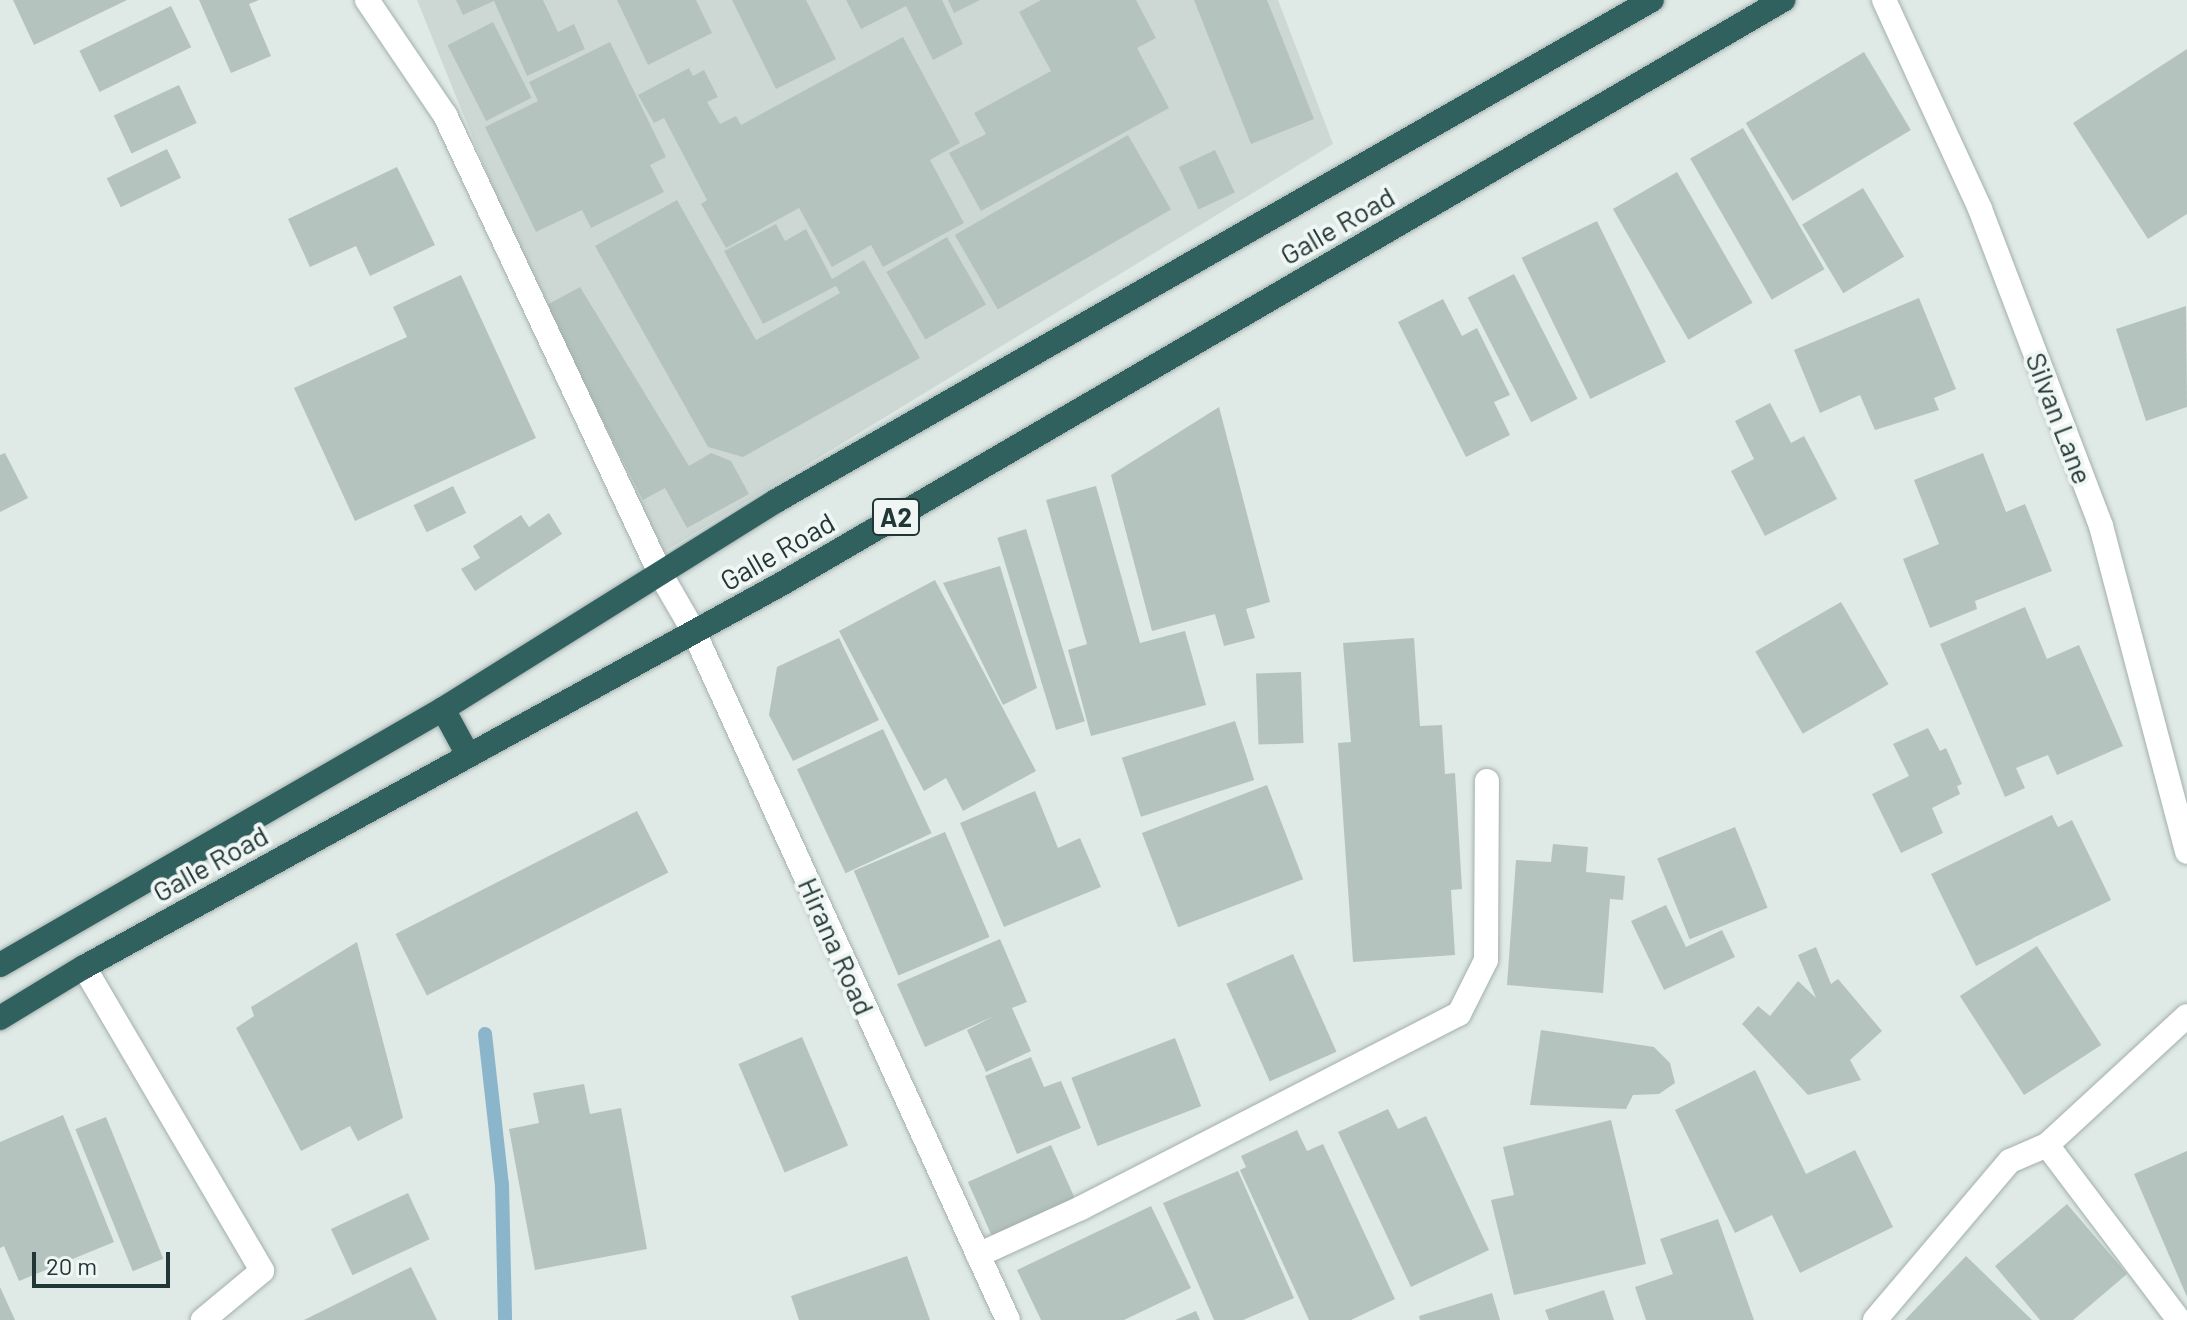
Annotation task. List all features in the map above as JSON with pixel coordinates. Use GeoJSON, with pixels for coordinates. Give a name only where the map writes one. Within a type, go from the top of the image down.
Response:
{"type":"FeatureCollection","features":[{"type":"Feature","properties":{"kind":"highway","name":"Galle Road"},"geometry":{"type":"LineString","coordinates":[[0,965],[443,709],[776,501],[1652,0]]}},
{"type":"Feature","properties":{"kind":"highway","name":"Galle Road"},"geometry":{"type":"LineString","coordinates":[[0,1018],[84,967],[694,632],[1783,0]]}},
{"type":"Feature","properties":{"kind":"highway"},"geometry":{"type":"LineString","coordinates":[[443,709],[468,755]]}},
{"type":"Feature","properties":{"kind":"street","name":"Hirana Road"},"geometry":{"type":"LineString","coordinates":[[367,0],[445,115],[661,575],[694,632],[1008,1320]]}},
{"type":"Feature","properties":{"kind":"street","name":"Silvan Lane"},"geometry":{"type":"LineString","coordinates":[[1884,0],[1980,209],[2101,526],[2187,852]]}},
{"type":"Feature","properties":{"kind":"street"},"geometry":{"type":"LineString","coordinates":[[978,1255],[1081,1208],[1459,1014],[1486,960],[1487,781]]}},
{"type":"Feature","properties":{"kind":"street"},"geometry":{"type":"LineString","coordinates":[[84,967],[262,1271],[203,1320]]}},
{"type":"Feature","properties":{"kind":"street"},"geometry":{"type":"LineString","coordinates":[[1875,1320],[2010,1161],[2047,1145],[2187,1016]]}},
{"type":"Feature","properties":{"kind":"street"},"geometry":{"type":"LineString","coordinates":[[2047,1145],[2179,1320]]}},
{"type":"Feature","properties":{"kind":"shaded area"},"geometry":{"type":"Polygon","coordinates":[[[417,0],[1278,0],[1333,144],[654,558],[540,304],[417,0]]]}},
{"type":"Feature","properties":{"kind":"building"},"geometry":{"type":"Polygon","coordinates":[[[13,0],[127,0],[34,45],[13,0]]]}},
{"type":"Feature","properties":{"kind":"building"},"geometry":{"type":"Polygon","coordinates":[[[199,0],[259,0],[249,4],[271,56],[231,73],[199,0]]]}},
{"type":"Feature","properties":{"kind":"building"},"geometry":{"type":"Polygon","coordinates":[[[456,0],[543,0],[558,32],[574,24],[585,49],[527,76],[494,1],[463,15],[456,0]]]}},
{"type":"Feature","properties":{"kind":"building"},"geometry":{"type":"Polygon","coordinates":[[[617,0],[696,0],[712,33],[648,65],[617,0]]]}},
{"type":"Feature","properties":{"kind":"building"},"geometry":{"type":"Polygon","coordinates":[[[732,0],[806,0],[836,59],[776,89],[732,0]]]}},
{"type":"Feature","properties":{"kind":"building"},"geometry":{"type":"Polygon","coordinates":[[[846,0],[942,0],[963,44],[933,60],[906,6],[861,29],[846,0]]]}},
{"type":"Feature","properties":{"kind":"building"},"geometry":{"type":"Polygon","coordinates":[[[948,0],[980,0],[954,13],[948,0]]]}},
{"type":"Feature","properties":{"kind":"building"},"geometry":{"type":"Polygon","coordinates":[[[1041,0],[1136,0],[1156,38],[1137,48],[1169,108],[981,211],[949,153],[986,134],[974,113],[1051,71],[1019,12],[1041,0]]]}},
{"type":"Feature","properties":{"kind":"building"},"geometry":{"type":"Polygon","coordinates":[[[1194,0],[1267,0],[1314,119],[1251,144],[1194,0]]]}},
{"type":"Feature","properties":{"kind":"building"},"geometry":{"type":"Polygon","coordinates":[[[171,6],[191,47],[99,92],[79,51],[171,6]]]}},
{"type":"Feature","properties":{"kind":"building"},"geometry":{"type":"Polygon","coordinates":[[[493,22],[532,98],[486,121],[448,45],[493,22]]]}},
{"type":"Feature","properties":{"kind":"building"},"geometry":{"type":"Polygon","coordinates":[[[903,37],[960,143],[930,160],[964,223],[883,267],[871,245],[832,267],[799,208],[726,248],[701,204],[707,200],[664,118],[654,123],[638,95],[689,68],[693,76],[704,70],[718,97],[707,102],[720,124],[736,116],[741,125],[903,37]]]}},
{"type":"Feature","properties":{"kind":"building"},"geometry":{"type":"Polygon","coordinates":[[[610,42],[666,157],[650,165],[664,192],[591,228],[582,210],[536,232],[485,127],[538,101],[529,82],[610,42]]]}},
{"type":"Feature","properties":{"kind":"building"},"geometry":{"type":"Polygon","coordinates":[[[2187,49],[2187,214],[2148,239],[2073,123],[2187,49]]]}},
{"type":"Feature","properties":{"kind":"building"},"geometry":{"type":"Polygon","coordinates":[[[1864,52],[1911,130],[1793,201],[1746,123],[1864,52]]]}},
{"type":"Feature","properties":{"kind":"building"},"geometry":{"type":"Polygon","coordinates":[[[179,85],[197,123],[131,153],[114,115],[179,85]]]}},
{"type":"Feature","properties":{"kind":"building"},"geometry":{"type":"Polygon","coordinates":[[[1743,128],[1824,269],[1772,300],[1690,158],[1743,128]]]}},
{"type":"Feature","properties":{"kind":"building"},"geometry":{"type":"Polygon","coordinates":[[[1128,135],[1171,209],[998,309],[955,235],[1128,135]]]}},
{"type":"Feature","properties":{"kind":"building"},"geometry":{"type":"Polygon","coordinates":[[[167,149],[181,178],[121,207],[107,178],[167,149]]]}},
{"type":"Feature","properties":{"kind":"building"},"geometry":{"type":"Polygon","coordinates":[[[1215,150],[1235,193],[1199,210],[1179,167],[1215,150]]]}},
{"type":"Feature","properties":{"kind":"building"},"geometry":{"type":"Polygon","coordinates":[[[397,167],[435,245],[370,276],[356,246],[310,267],[288,219],[397,167]]]}},
{"type":"Feature","properties":{"kind":"building"},"geometry":{"type":"Polygon","coordinates":[[[1677,172],[1752,303],[1688,340],[1613,209],[1677,172]]]}},
{"type":"Feature","properties":{"kind":"building"},"geometry":{"type":"Polygon","coordinates":[[[1863,188],[1904,257],[1843,293],[1802,225],[1863,188]]]}},
{"type":"Feature","properties":{"kind":"building"},"geometry":{"type":"Polygon","coordinates":[[[677,200],[756,340],[840,293],[836,286],[763,324],[724,251],[776,224],[785,241],[806,229],[832,279],[864,260],[920,358],[743,457],[708,447],[595,246],[677,200]]]}},
{"type":"Feature","properties":{"kind":"building"},"geometry":{"type":"Polygon","coordinates":[[[1597,221],[1666,362],[1590,399],[1522,258],[1597,221]]]}},
{"type":"Feature","properties":{"kind":"building"},"geometry":{"type":"Polygon","coordinates":[[[947,237],[986,305],[925,340],[886,272],[947,237]]]}},
{"type":"Feature","properties":{"kind":"building"},"geometry":{"type":"Polygon","coordinates":[[[1514,274],[1578,399],[1531,422],[1468,298],[1514,274]]]}},
{"type":"Feature","properties":{"kind":"building"},"geometry":{"type":"Polygon","coordinates":[[[461,275],[536,438],[355,521],[294,388],[407,337],[393,307],[461,275]]]}},
{"type":"Feature","properties":{"kind":"building"},"geometry":{"type":"Polygon","coordinates":[[[580,287],[689,466],[711,453],[731,461],[749,494],[687,528],[665,488],[643,500],[545,306],[580,287]]]}},
{"type":"Feature","properties":{"kind":"building"},"geometry":{"type":"Polygon","coordinates":[[[1919,298],[1956,389],[1934,398],[1939,410],[1875,430],[1860,395],[1820,413],[1794,350],[1919,298]]]}},
{"type":"Feature","properties":{"kind":"building"},"geometry":{"type":"Polygon","coordinates":[[[1443,299],[1462,336],[1477,328],[1510,395],[1494,402],[1510,435],[1466,457],[1398,322],[1443,299]]]}},
{"type":"Feature","properties":{"kind":"building"},"geometry":{"type":"Polygon","coordinates":[[[2186,306],[2187,407],[2146,421],[2116,329],[2186,306]]]}},
{"type":"Feature","properties":{"kind":"building"},"geometry":{"type":"Polygon","coordinates":[[[1770,403],[1791,443],[1804,436],[1837,499],[1765,536],[1731,471],[1754,459],[1735,421],[1770,403]]]}},
{"type":"Feature","properties":{"kind":"building"},"geometry":{"type":"Polygon","coordinates":[[[1219,407],[1270,602],[1246,609],[1255,638],[1224,646],[1215,614],[1152,631],[1111,475],[1219,407]]]}},
{"type":"Feature","properties":{"kind":"building"},"geometry":{"type":"Polygon","coordinates":[[[5,453],[28,498],[0,512],[0,455],[5,453]]]}},
{"type":"Feature","properties":{"kind":"building"},"geometry":{"type":"Polygon","coordinates":[[[1983,453],[2006,512],[2025,504],[2052,571],[1975,601],[1977,609],[1930,628],[1903,559],[1939,544],[1914,480],[1983,453]]]}},
{"type":"Feature","properties":{"kind":"building"},"geometry":{"type":"Polygon","coordinates":[[[453,486],[466,513],[427,532],[413,505],[453,486]]]}},
{"type":"Feature","properties":{"kind":"building"},"geometry":{"type":"Polygon","coordinates":[[[1096,486],[1140,643],[1185,631],[1206,705],[1091,736],[1068,650],[1087,644],[1046,500],[1096,486]]]}},
{"type":"Feature","properties":{"kind":"building"},"geometry":{"type":"Polygon","coordinates":[[[549,513],[562,534],[475,591],[461,569],[480,558],[473,546],[521,515],[529,527],[549,513]]]}},
{"type":"Feature","properties":{"kind":"building"},"geometry":{"type":"Polygon","coordinates":[[[1026,529],[1085,721],[1056,730],[997,538],[1026,529]]]}},
{"type":"Feature","properties":{"kind":"building"},"geometry":{"type":"Polygon","coordinates":[[[1000,566],[1037,688],[1003,705],[943,583],[1000,566]]]}},
{"type":"Feature","properties":{"kind":"building"},"geometry":{"type":"Polygon","coordinates":[[[935,580],[1036,771],[963,811],[946,778],[924,791],[839,631],[935,580]]]}},
{"type":"Feature","properties":{"kind":"building"},"geometry":{"type":"Polygon","coordinates":[[[1841,602],[1888,684],[1803,734],[1755,652],[1841,602]]]}},
{"type":"Feature","properties":{"kind":"building"},"geometry":{"type":"Polygon","coordinates":[[[2025,607],[2047,659],[2079,645],[2123,746],[2057,775],[2048,755],[2016,768],[2025,788],[2005,797],[1940,644],[2025,607]]]}},
{"type":"Feature","properties":{"kind":"building"},"geometry":{"type":"Polygon","coordinates":[[[839,638],[879,720],[793,761],[769,715],[777,667],[839,638]]]}},
{"type":"Feature","properties":{"kind":"building"},"geometry":{"type":"Polygon","coordinates":[[[1414,638],[1420,726],[1442,725],[1445,774],[1455,773],[1462,889],[1451,890],[1455,955],[1353,962],[1338,743],[1351,742],[1343,643],[1414,638]]]}},
{"type":"Feature","properties":{"kind":"building"},"geometry":{"type":"Polygon","coordinates":[[[1301,672],[1303,743],[1259,745],[1256,674],[1301,672]]]}},
{"type":"Feature","properties":{"kind":"building"},"geometry":{"type":"Polygon","coordinates":[[[1235,721],[1254,780],[1141,817],[1122,758],[1235,721]]]}},
{"type":"Feature","properties":{"kind":"building"},"geometry":{"type":"Polygon","coordinates":[[[1928,728],[1940,751],[1946,748],[1962,784],[1957,786],[1960,794],[1932,808],[1943,833],[1901,853],[1872,794],[1909,776],[1893,744],[1928,728]]]}},
{"type":"Feature","properties":{"kind":"building"},"geometry":{"type":"Polygon","coordinates":[[[883,729],[932,833],[846,873],[797,769],[883,729]]]}},
{"type":"Feature","properties":{"kind":"building"},"geometry":{"type":"Polygon","coordinates":[[[1267,785],[1303,879],[1178,927],[1142,833],[1267,785]]]}},
{"type":"Feature","properties":{"kind":"building"},"geometry":{"type":"Polygon","coordinates":[[[1035,791],[1058,848],[1080,838],[1101,887],[1004,927],[960,823],[1035,791]]]}},
{"type":"Feature","properties":{"kind":"building"},"geometry":{"type":"Polygon","coordinates":[[[637,811],[668,872],[427,996],[396,934],[637,811]]]}},
{"type":"Feature","properties":{"kind":"building"},"geometry":{"type":"Polygon","coordinates":[[[2052,815],[2058,827],[2072,820],[2111,900],[1976,966],[1931,874],[2052,815]]]}},
{"type":"Feature","properties":{"kind":"building"},"geometry":{"type":"Polygon","coordinates":[[[1735,827],[1768,908],[1690,939],[1657,858],[1735,827]]]}},
{"type":"Feature","properties":{"kind":"building"},"geometry":{"type":"Polygon","coordinates":[[[945,832],[990,937],[898,976],[854,871],[945,832]]]}},
{"type":"Feature","properties":{"kind":"building"},"geometry":{"type":"Polygon","coordinates":[[[1553,844],[1588,847],[1586,872],[1625,876],[1623,900],[1610,899],[1603,993],[1507,985],[1516,860],[1551,862],[1553,844]]]}},
{"type":"Feature","properties":{"kind":"building"},"geometry":{"type":"Polygon","coordinates":[[[1666,905],[1686,947],[1722,930],[1735,957],[1664,990],[1631,921],[1666,905]]]}},
{"type":"Feature","properties":{"kind":"building"},"geometry":{"type":"Polygon","coordinates":[[[1000,939],[1027,1002],[1012,1008],[1031,1051],[986,1072],[967,1030],[994,1016],[925,1047],[897,984],[1000,939]]]}},
{"type":"Feature","properties":{"kind":"building"},"geometry":{"type":"Polygon","coordinates":[[[357,942],[403,1118],[358,1141],[350,1126],[301,1151],[236,1028],[254,1016],[251,1007],[357,942]]]}},
{"type":"Feature","properties":{"kind":"building"},"geometry":{"type":"Polygon","coordinates":[[[2037,946],[2101,1045],[2024,1095],[1960,996],[2037,946]]]}},
{"type":"Feature","properties":{"kind":"building"},"geometry":{"type":"Polygon","coordinates":[[[1816,947],[1831,984],[1838,979],[1882,1031],[1850,1060],[1861,1080],[1808,1095],[1742,1024],[1758,1006],[1770,1016],[1798,981],[1816,998],[1798,955],[1816,947]]]}},
{"type":"Feature","properties":{"kind":"building"},"geometry":{"type":"Polygon","coordinates":[[[1293,954],[1337,1052],[1270,1081],[1226,984],[1293,954]]]}},
{"type":"Feature","properties":{"kind":"building"},"geometry":{"type":"Polygon","coordinates":[[[1541,1030],[1654,1047],[1670,1063],[1675,1083],[1659,1094],[1633,1095],[1626,1109],[1530,1105],[1541,1030]]]}},
{"type":"Feature","properties":{"kind":"building"},"geometry":{"type":"Polygon","coordinates":[[[802,1037],[848,1146],[785,1173],[738,1064],[802,1037]]]}},
{"type":"Feature","properties":{"kind":"building"},"geometry":{"type":"Polygon","coordinates":[[[1175,1038],[1201,1106],[1098,1146],[1071,1078],[1175,1038]]]}},
{"type":"Feature","properties":{"kind":"building"},"geometry":{"type":"Polygon","coordinates":[[[1031,1057],[1044,1087],[1061,1081],[1081,1128],[1017,1154],[985,1076],[1031,1057]]]}},
{"type":"Feature","properties":{"kind":"building"},"geometry":{"type":"Polygon","coordinates":[[[1755,1070],[1806,1174],[1855,1150],[1893,1227],[1800,1273],[1772,1215],[1735,1233],[1675,1110],[1755,1070]]]}},
{"type":"Feature","properties":{"kind":"building"},"geometry":{"type":"Polygon","coordinates":[[[584,1084],[590,1114],[621,1108],[647,1249],[535,1270],[509,1129],[539,1123],[533,1093],[584,1084]]]}},
{"type":"Feature","properties":{"kind":"building"},"geometry":{"type":"Polygon","coordinates":[[[1388,1109],[1398,1129],[1426,1116],[1489,1250],[1411,1287],[1338,1132],[1388,1109]]]}},
{"type":"Feature","properties":{"kind":"building"},"geometry":{"type":"Polygon","coordinates":[[[63,1115],[114,1242],[19,1281],[4,1246],[0,1248],[0,1142],[63,1115]]]}},
{"type":"Feature","properties":{"kind":"building"},"geometry":{"type":"Polygon","coordinates":[[[106,1117],[163,1259],[133,1271],[75,1129],[106,1117]]]}},
{"type":"Feature","properties":{"kind":"building"},"geometry":{"type":"Polygon","coordinates":[[[1611,1120],[1646,1264],[1514,1295],[1491,1200],[1514,1195],[1503,1147],[1611,1120]]]}},
{"type":"Feature","properties":{"kind":"building"},"geometry":{"type":"Polygon","coordinates":[[[1297,1130],[1307,1151],[1323,1144],[1395,1299],[1351,1320],[1309,1320],[1240,1170],[1246,1167],[1241,1156],[1297,1130]]]}},
{"type":"Feature","properties":{"kind":"building"},"geometry":{"type":"Polygon","coordinates":[[[1051,1145],[1079,1207],[996,1244],[968,1182],[1051,1145]]]}},
{"type":"Feature","properties":{"kind":"building"},"geometry":{"type":"Polygon","coordinates":[[[2187,1151],[2187,1297],[2134,1174],[2187,1151]]]}},
{"type":"Feature","properties":{"kind":"building"},"geometry":{"type":"Polygon","coordinates":[[[1238,1171],[1294,1298],[1243,1320],[1214,1320],[1163,1203],[1238,1171]]]}},
{"type":"Feature","properties":{"kind":"building"},"geometry":{"type":"Polygon","coordinates":[[[408,1193],[430,1239],[353,1275],[331,1229],[408,1193]]]}},
{"type":"Feature","properties":{"kind":"building"},"geometry":{"type":"Polygon","coordinates":[[[2067,1204],[2127,1274],[2073,1320],[2040,1320],[1995,1266],[2067,1204]]]}},
{"type":"Feature","properties":{"kind":"building"},"geometry":{"type":"Polygon","coordinates":[[[1151,1206],[1191,1288],[1124,1320],[1041,1320],[1017,1270],[1151,1206]]]}},
{"type":"Feature","properties":{"kind":"building"},"geometry":{"type":"Polygon","coordinates":[[[1718,1219],[1754,1320],[1646,1320],[1635,1287],[1673,1274],[1660,1239],[1718,1219]]]}},
{"type":"Feature","properties":{"kind":"building"},"geometry":{"type":"Polygon","coordinates":[[[907,1256],[930,1320],[799,1320],[791,1296],[907,1256]]]}},
{"type":"Feature","properties":{"kind":"building"},"geometry":{"type":"Polygon","coordinates":[[[1966,1256],[2032,1320],[1905,1320],[1966,1256]]]}},
{"type":"Feature","properties":{"kind":"building"},"geometry":{"type":"Polygon","coordinates":[[[411,1267],[437,1320],[304,1320],[411,1267]]]}},
{"type":"Feature","properties":{"kind":"building"},"geometry":{"type":"Polygon","coordinates":[[[0,1287],[15,1320],[0,1320],[0,1287]]]}},
{"type":"Feature","properties":{"kind":"building"},"geometry":{"type":"Polygon","coordinates":[[[1604,1290],[1614,1320],[1549,1320],[1545,1310],[1604,1290]]]}},
{"type":"Feature","properties":{"kind":"building"},"geometry":{"type":"Polygon","coordinates":[[[1492,1293],[1500,1320],[1420,1320],[1419,1316],[1492,1293]]]}},
{"type":"Feature","properties":{"kind":"building"},"geometry":{"type":"Polygon","coordinates":[[[1196,1311],[1200,1320],[1175,1320],[1196,1311]]]}},
{"type":"Feature","properties":{"kind":"waterway"},"geometry":{"type":"LineString","coordinates":[[485,1034],[502,1185],[505,1320]]}}]}
